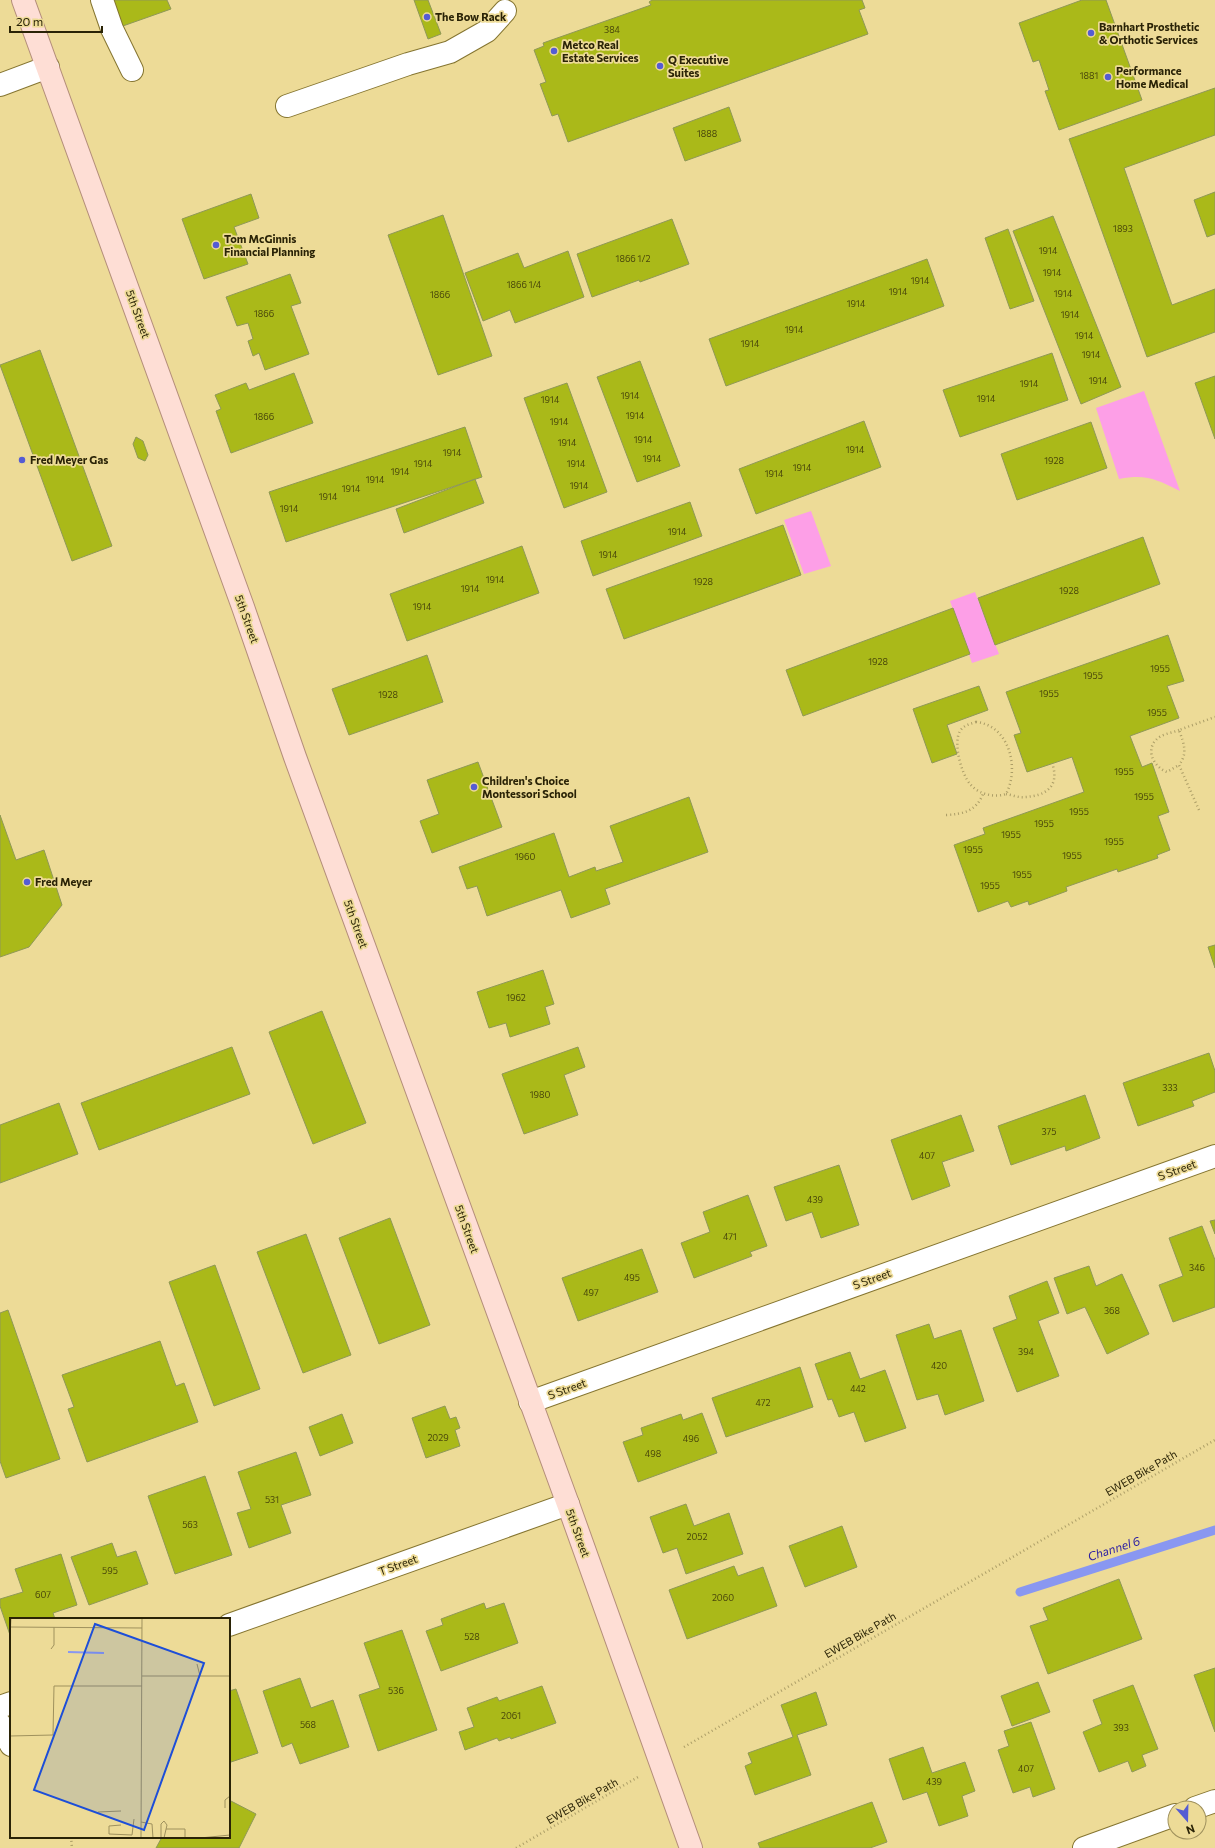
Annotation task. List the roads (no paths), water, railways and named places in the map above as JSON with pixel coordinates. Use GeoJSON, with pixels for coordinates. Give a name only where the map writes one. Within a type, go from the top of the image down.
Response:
{"type":"FeatureCollection","features":[{"type":"Feature","properties":{"kind":"main road","name":"5th Street"},"geometry":{"type":"LineString","coordinates":[[23,0],[245,614],[295,757],[568,1504],[691,1848]]}},
{"type":"Feature","properties":{"kind":"street"},"geometry":{"type":"LineString","coordinates":[[102,0],[112,29],[132,70]]}},
{"type":"Feature","properties":{"kind":"street"},"geometry":{"type":"LineString","coordinates":[[288,106],[408,64],[450,52],[487,31],[505,11]]}},
{"type":"Feature","properties":{"kind":"street"},"geometry":{"type":"LineString","coordinates":[[0,85],[48,67]]}},
{"type":"Feature","properties":{"kind":"street","name":"S Street"},"geometry":{"type":"LineString","coordinates":[[530,1402],[1215,1156]]}},
{"type":"Feature","properties":{"kind":"street","name":"T Street"},"geometry":{"type":"LineString","coordinates":[[230,1625],[568,1504]]}},
{"type":"Feature","properties":{"kind":"street"},"geometry":{"type":"LineString","coordinates":[[0,1707],[10,1703]]}},
{"type":"Feature","properties":{"kind":"street"},"geometry":{"type":"LineString","coordinates":[[0,1724],[10,1742]]}},
{"type":"Feature","properties":{"kind":"street"},"geometry":{"type":"LineString","coordinates":[[1084,1848],[1167,1818]]}},
{"type":"Feature","properties":{"kind":"waterway","name":"Channel 6"},"geometry":{"type":"LineString","coordinates":[[1020,1592],[1215,1530]]}},
{"type":"Feature","properties":{"kind":"place","name":"The Bow Rack"},"geometry":{"type":"Point","coordinates":[427,17]}},
{"type":"Feature","properties":{"kind":"place","name":"Barnhart Prosthetic & Orthotic Services"},"geometry":{"type":"Point","coordinates":[1091,33]}},
{"type":"Feature","properties":{"kind":"place","name":"Metco Real Estate Services"},"geometry":{"type":"Point","coordinates":[554,51]}},
{"type":"Feature","properties":{"kind":"place","name":"Q Executive Suites"},"geometry":{"type":"Point","coordinates":[660,66]}},
{"type":"Feature","properties":{"kind":"place","name":"Performance Home Medical"},"geometry":{"type":"Point","coordinates":[1108,77]}},
{"type":"Feature","properties":{"kind":"place","name":"Tom McGinnis Financial Planning"},"geometry":{"type":"Point","coordinates":[216,245]}},
{"type":"Feature","properties":{"kind":"place","name":"Fred Meyer Gas"},"geometry":{"type":"Point","coordinates":[22,460]}},
{"type":"Feature","properties":{"kind":"place","name":"Children's Choice Montessori School"},"geometry":{"type":"Point","coordinates":[474,787]}},
{"type":"Feature","properties":{"kind":"place","name":"Fred Meyer"},"geometry":{"type":"Point","coordinates":[27,882]}}]}
